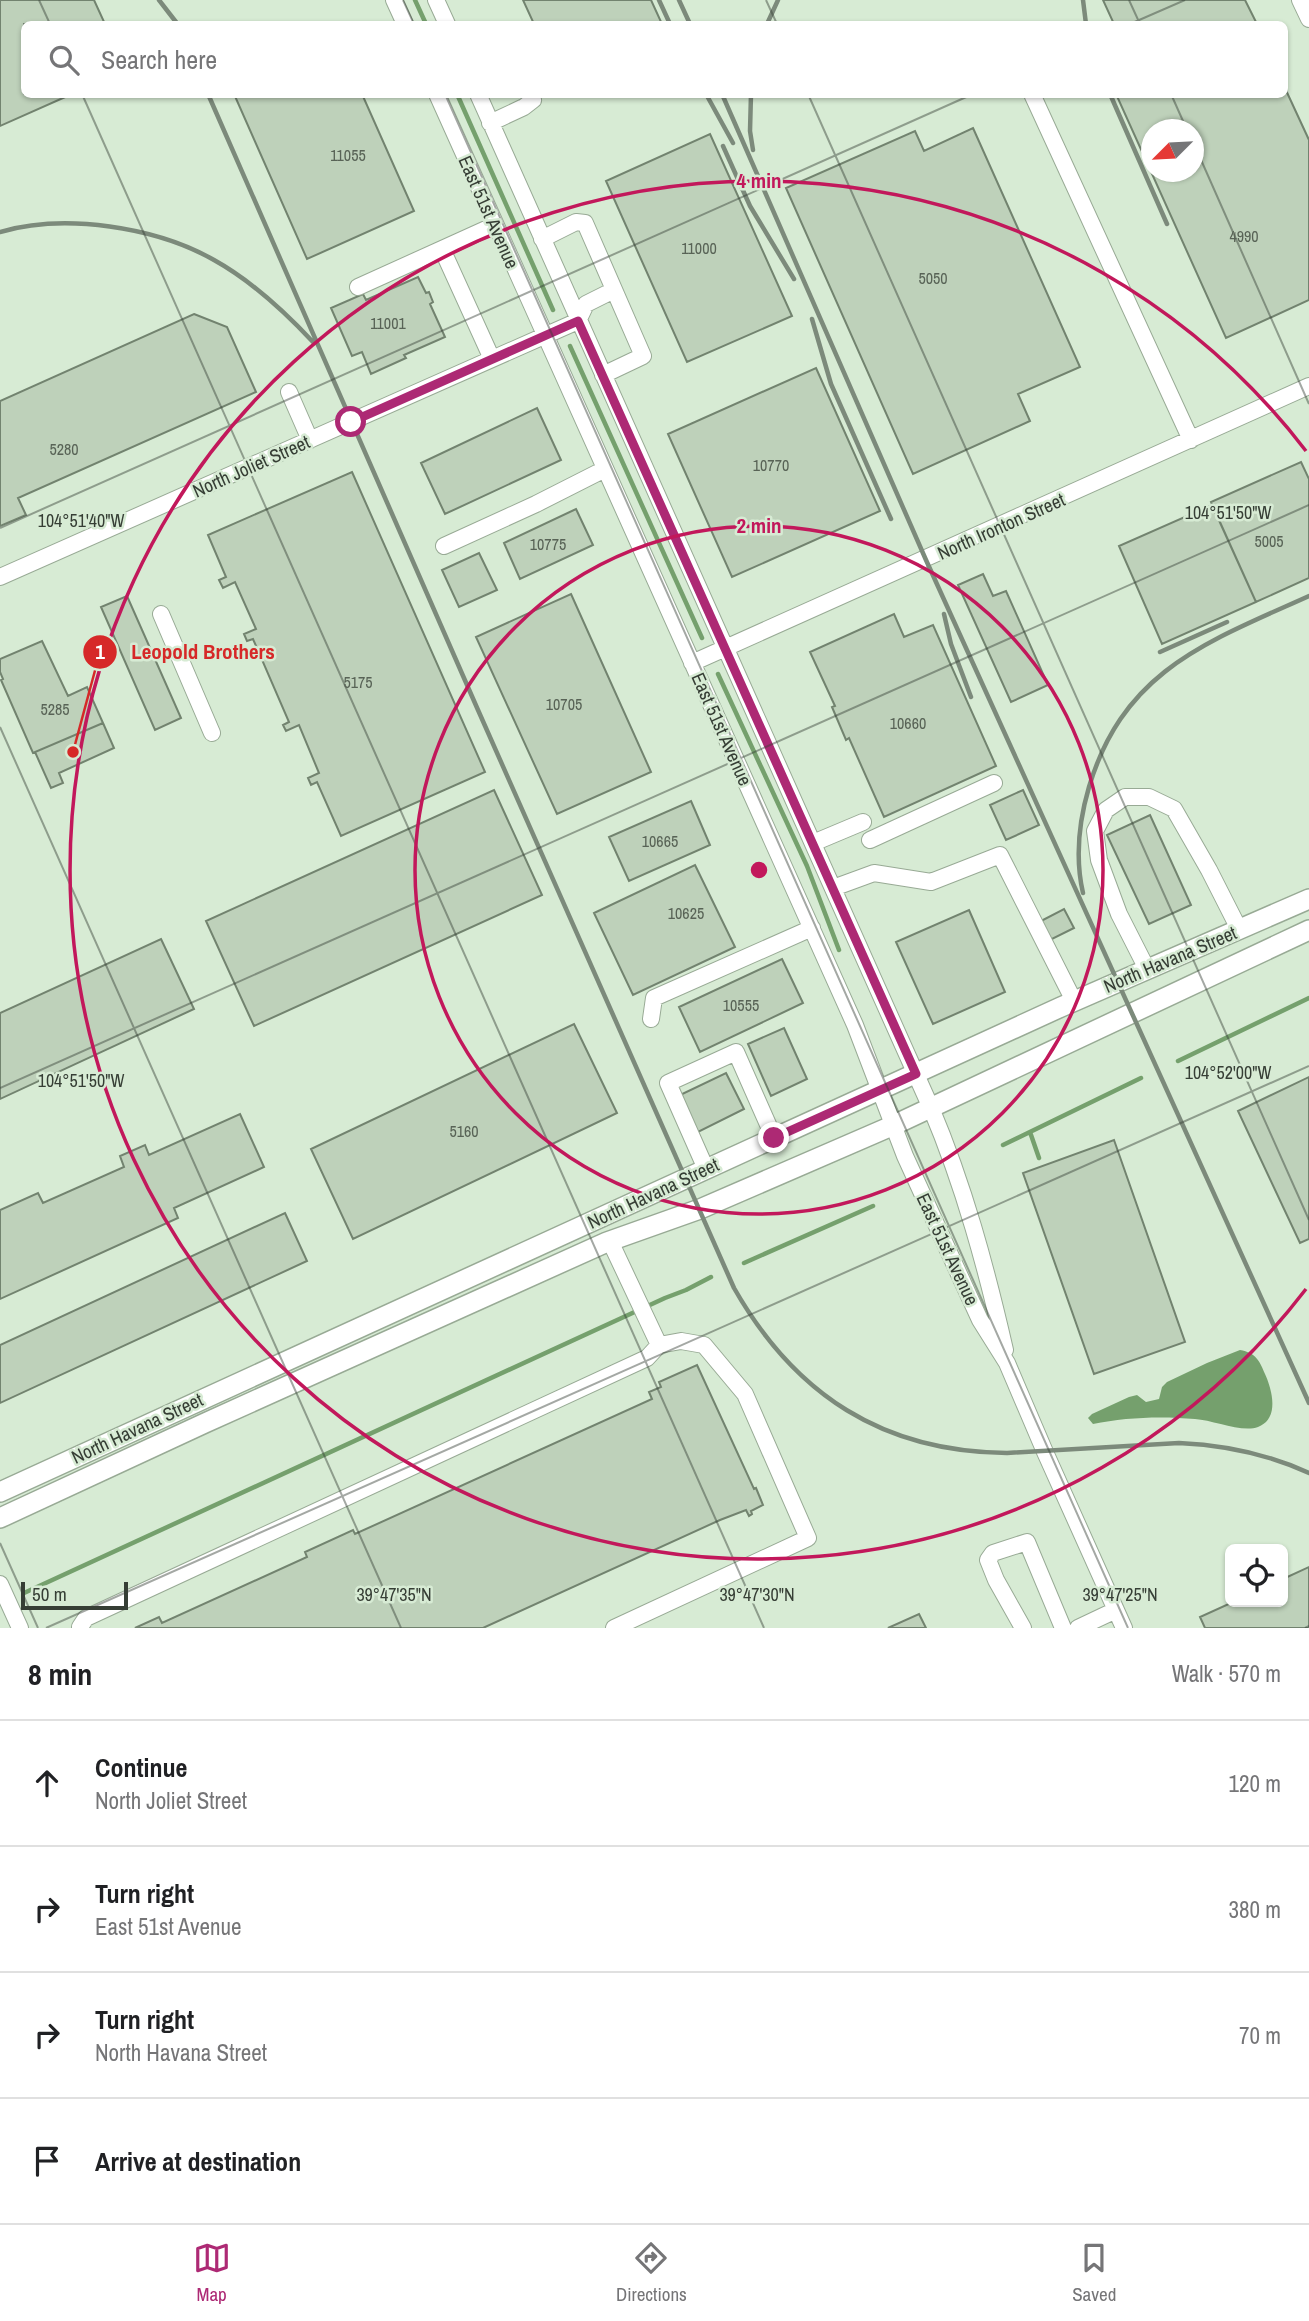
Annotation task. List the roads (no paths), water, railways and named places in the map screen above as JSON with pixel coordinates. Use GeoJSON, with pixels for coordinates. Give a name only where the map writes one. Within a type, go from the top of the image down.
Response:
{"type":"FeatureCollection","features":[{"type":"Feature","properties":{"kind":"main road","name":"North Havana Street"},"geometry":{"type":"LineString","coordinates":[[0,1492],[1074,1001],[1309,900]]}},
{"type":"Feature","properties":{"kind":"main road","name":"North Havana Street"},"geometry":{"type":"LineString","coordinates":[[0,1518],[217,1417],[610,1241],[700,1209],[894,1125],[1309,930]]}},
{"type":"Feature","properties":{"kind":"street"},"geometry":{"type":"LineString","coordinates":[[394,0],[404,21]]}},
{"type":"Feature","properties":{"kind":"street"},"geometry":{"type":"LineString","coordinates":[[436,0],[446,21]]}},
{"type":"Feature","properties":{"kind":"street"},"geometry":{"type":"LineString","coordinates":[[1302,0],[1309,19]]}},
{"type":"Feature","properties":{"kind":"street","name":"East 51st Avenue"},"geometry":{"type":"LineString","coordinates":[[439,98],[855,1025],[905,1156],[980,1320],[1007,1363],[1124,1628]]}},
{"type":"Feature","properties":{"kind":"street","name":"East 51st Avenue"},"geometry":{"type":"LineString","coordinates":[[480,98],[931,1108],[958,1177],[989,1278],[1007,1363]]}},
{"type":"Feature","properties":{"kind":"street"},"geometry":{"type":"LineString","coordinates":[[490,123],[524,107],[532,98]]}},
{"type":"Feature","properties":{"kind":"street"},"geometry":{"type":"LineString","coordinates":[[1034,98],[1191,440]]}},
{"type":"Feature","properties":{"kind":"street"},"geometry":{"type":"LineString","coordinates":[[542,239],[576,222],[585,223],[643,356],[603,375]]}},
{"type":"Feature","properties":{"kind":"street"},"geometry":{"type":"LineString","coordinates":[[358,287],[495,225]]}},
{"type":"Feature","properties":{"kind":"street"},"geometry":{"type":"LineString","coordinates":[[442,249],[492,359]]}},
{"type":"Feature","properties":{"kind":"street"},"geometry":{"type":"LineString","coordinates":[[578,321],[586,304],[614,290]]}},
{"type":"Feature","properties":{"kind":"street","name":"North Joliet Street"},"geometry":{"type":"LineString","coordinates":[[0,577],[578,321]]}},
{"type":"Feature","properties":{"kind":"street","name":"North Ironton Street"},"geometry":{"type":"LineString","coordinates":[[692,663],[1309,386]]}},
{"type":"Feature","properties":{"kind":"street"},"geometry":{"type":"LineString","coordinates":[[289,392],[310,440]]}},
{"type":"Feature","properties":{"kind":"street"},"geometry":{"type":"LineString","coordinates":[[444,546],[605,469]]}},
{"type":"Feature","properties":{"kind":"street"},"geometry":{"type":"LineString","coordinates":[[161,614],[212,733]]}},
{"type":"Feature","properties":{"kind":"street"},"geometry":{"type":"LineString","coordinates":[[870,841],[994,783]]}},
{"type":"Feature","properties":{"kind":"street"},"geometry":{"type":"LineString","coordinates":[[1147,969],[1119,914],[1099,860],[1095,831],[1106,810],[1125,797],[1149,797],[1174,809],[1239,929]]}},
{"type":"Feature","properties":{"kind":"street"},"geometry":{"type":"LineString","coordinates":[[813,844],[863,822]]}},
{"type":"Feature","properties":{"kind":"street"},"geometry":{"type":"LineString","coordinates":[[833,888],[874,873],[931,882],[1000,855],[1074,1001]]}},
{"type":"Feature","properties":{"kind":"street"},"geometry":{"type":"LineString","coordinates":[[651,1019],[654,998],[812,928]]}},
{"type":"Feature","properties":{"kind":"street"},"geometry":{"type":"LineString","coordinates":[[706,1169],[668,1083],[736,1052],[774,1138]]}},
{"type":"Feature","properties":{"kind":"street"},"geometry":{"type":"LineString","coordinates":[[610,1241],[659,1345]]}},
{"type":"Feature","properties":{"kind":"street"},"geometry":{"type":"LineString","coordinates":[[80,1628],[86,1618],[647,1358],[659,1345],[681,1340],[704,1345],[745,1394],[808,1538],[614,1628]]}},
{"type":"Feature","properties":{"kind":"street"},"geometry":{"type":"LineString","coordinates":[[1023,1628],[988,1560],[993,1553],[1027,1542],[1063,1628]]}},
{"type":"Feature","properties":{"kind":"street"},"geometry":{"type":"LineString","coordinates":[[0,1584],[20,1628]]}},
{"type":"Feature","properties":{"kind":"street"},"geometry":{"type":"LineString","coordinates":[[1078,1628],[1116,1610]]}},
{"type":"Feature","properties":{"kind":"waterway"},"geometry":{"type":"LineString","coordinates":[[415,0],[425,21]]}},
{"type":"Feature","properties":{"kind":"waterway"},"geometry":{"type":"LineString","coordinates":[[459,98],[553,310]]}},
{"type":"Feature","properties":{"kind":"waterway"},"geometry":{"type":"LineString","coordinates":[[570,346],[702,638]]}},
{"type":"Feature","properties":{"kind":"waterway"},"geometry":{"type":"LineString","coordinates":[[718,674],[807,866],[839,950]]}},
{"type":"Feature","properties":{"kind":"waterway"},"geometry":{"type":"LineString","coordinates":[[1178,1061],[1309,998]]}},
{"type":"Feature","properties":{"kind":"waterway"},"geometry":{"type":"LineString","coordinates":[[1003,1145],[1141,1078]]}},
{"type":"Feature","properties":{"kind":"waterway"},"geometry":{"type":"LineString","coordinates":[[1030,1132],[1039,1158]]}},
{"type":"Feature","properties":{"kind":"waterway"},"geometry":{"type":"LineString","coordinates":[[744,1263],[873,1206]]}},
{"type":"Feature","properties":{"kind":"waterway"},"geometry":{"type":"LineString","coordinates":[[24,1593],[711,1277]]}},
{"type":"Feature","properties":{"kind":"railway"},"geometry":{"type":"LineString","coordinates":[[159,0],[175,21]]}},
{"type":"Feature","properties":{"kind":"railway"},"geometry":{"type":"LineString","coordinates":[[659,0],[669,21]]}},
{"type":"Feature","properties":{"kind":"railway"},"geometry":{"type":"LineString","coordinates":[[679,0],[689,21]]}},
{"type":"Feature","properties":{"kind":"railway"},"geometry":{"type":"LineString","coordinates":[[768,21],[778,0]]}},
{"type":"Feature","properties":{"kind":"railway"},"geometry":{"type":"LineString","coordinates":[[1083,0],[1086,21]]}},
{"type":"Feature","properties":{"kind":"railway"},"geometry":{"type":"LineString","coordinates":[[210,98],[734,1288],[758,1326],[785,1359],[814,1387],[847,1410],[882,1429],[921,1442],[962,1450],[1007,1453],[1196,1444],[1261,1456],[1309,1473]]}},
{"type":"Feature","properties":{"kind":"railway"},"geometry":{"type":"LineString","coordinates":[[708,98],[733,143]]}},
{"type":"Feature","properties":{"kind":"railway"},"geometry":{"type":"LineString","coordinates":[[724,98],[926,560],[1309,1403]]}},
{"type":"Feature","properties":{"kind":"railway"},"geometry":{"type":"LineString","coordinates":[[751,98],[750,131],[753,150]]}},
{"type":"Feature","properties":{"kind":"railway"},"geometry":{"type":"LineString","coordinates":[[1112,98],[1167,224]]}},
{"type":"Feature","properties":{"kind":"railway"},"geometry":{"type":"LineString","coordinates":[[723,146],[750,206],[794,279]]}},
{"type":"Feature","properties":{"kind":"railway"},"geometry":{"type":"LineString","coordinates":[[0,232],[25,226],[81,224],[110,227],[165,239],[214,260],[241,277],[279,308],[313,342]]}},
{"type":"Feature","properties":{"kind":"railway"},"geometry":{"type":"LineString","coordinates":[[812,319],[831,384],[891,519]]}},
{"type":"Feature","properties":{"kind":"railway"},"geometry":{"type":"LineString","coordinates":[[1083,893],[1079,853],[1086,800],[1104,747],[1124,714],[1147,687],[1174,665],[1237,629],[1309,596]]}},
{"type":"Feature","properties":{"kind":"railway"},"geometry":{"type":"LineString","coordinates":[[944,614],[951,644],[971,697]]}},
{"type":"Feature","properties":{"kind":"railway"},"geometry":{"type":"LineString","coordinates":[[1160,652],[1227,622]]}},
{"type":"Feature","properties":{"kind":"place","name":"Leopold Brothers"},"geometry":{"type":"Point","coordinates":[73,752]}}]}
